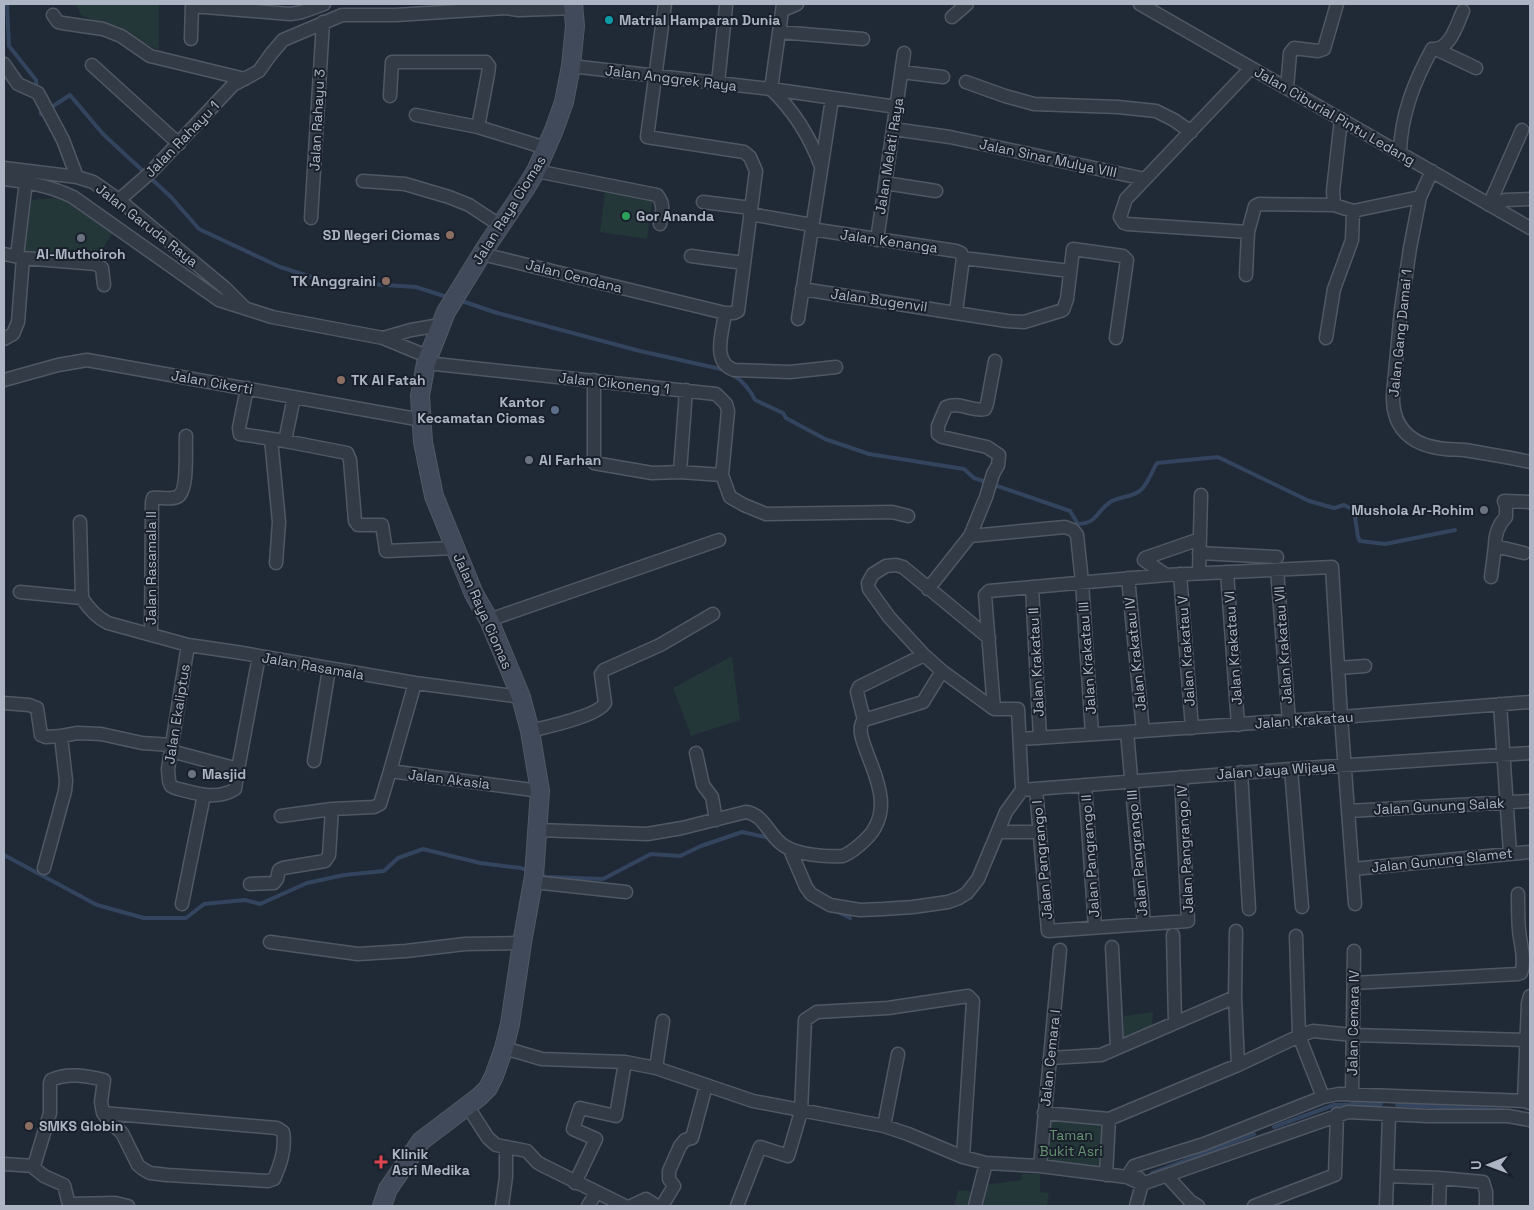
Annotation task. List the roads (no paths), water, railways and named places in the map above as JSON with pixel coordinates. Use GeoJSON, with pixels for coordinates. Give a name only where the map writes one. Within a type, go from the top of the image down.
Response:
{"type":"FeatureCollection","features":[{"type":"Feature","properties":{"kind":"main road","name":"Jalan Raya Ciomas"},"geometry":{"type":"LineString","coordinates":[[382,1206],[388,1189],[421,1142],[468,1107],[488,1088],[504,1048],[534,875],[540,791],[530,731],[521,698],[489,620],[474,594],[434,496],[424,451],[420,396],[427,360],[443,318],[536,171],[546,148],[564,102],[571,66],[574,35],[573,6]]}},
{"type":"Feature","properties":{"kind":"street"},"geometry":{"type":"LineString","coordinates":[[190,39],[192,5],[290,14],[324,4]]}},
{"type":"Feature","properties":{"kind":"street"},"geometry":{"type":"LineString","coordinates":[[665,4],[647,137],[744,152],[750,157],[756,171],[738,311],[725,312],[720,356],[724,366],[734,370],[790,372],[836,367]]}},
{"type":"Feature","properties":{"kind":"street"},"geometry":{"type":"LineString","coordinates":[[797,4],[783,7],[770,89],[784,102],[806,133],[821,165]]}},
{"type":"Feature","properties":{"kind":"street"},"geometry":{"type":"LineString","coordinates":[[952,17],[968,4]]}},
{"type":"Feature","properties":{"kind":"street","name":"Jalan Ciburial Pintu Ledang"},"geometry":{"type":"LineString","coordinates":[[1140,4],[1530,228]]}},
{"type":"Feature","properties":{"kind":"street"},"geometry":{"type":"LineString","coordinates":[[1287,88],[1290,53],[1294,48],[1318,51],[1324,49],[1337,4]]}},
{"type":"Feature","properties":{"kind":"street","name":"Jalan Rahayu 1"},"geometry":{"type":"LineString","coordinates":[[119,200],[148,175],[179,144],[234,85],[259,71],[283,40],[323,22],[342,15],[396,15],[573,6]]}},
{"type":"Feature","properties":{"kind":"street"},"geometry":{"type":"LineString","coordinates":[[718,83],[726,6]]}},
{"type":"Feature","properties":{"kind":"street"},"geometry":{"type":"LineString","coordinates":[[1438,50],[1446,45],[1463,11]]}},
{"type":"Feature","properties":{"kind":"street"},"geometry":{"type":"LineString","coordinates":[[53,15],[58,22],[103,29],[121,36],[150,56],[245,78]]}},
{"type":"Feature","properties":{"kind":"street","name":"Jalan Rahayu 3"},"geometry":{"type":"LineString","coordinates":[[311,218],[323,22]]}},
{"type":"Feature","properties":{"kind":"street"},"geometry":{"type":"LineString","coordinates":[[779,32],[863,39]]}},
{"type":"Feature","properties":{"kind":"street"},"geometry":{"type":"LineString","coordinates":[[1400,152],[1400,131],[1405,111],[1432,50],[1438,50],[1476,68]]}},
{"type":"Feature","properties":{"kind":"street","name":"Jalan Melati Raya"},"geometry":{"type":"LineString","coordinates":[[877,240],[904,53]]}},
{"type":"Feature","properties":{"kind":"street"},"geometry":{"type":"LineString","coordinates":[[390,96],[392,62],[486,62],[489,66],[478,127]]}},
{"type":"Feature","properties":{"kind":"street"},"geometry":{"type":"LineString","coordinates":[[4,64],[18,84],[38,93],[72,159],[77,177]]}},
{"type":"Feature","properties":{"kind":"street"},"geometry":{"type":"LineString","coordinates":[[92,65],[179,144]]}},
{"type":"Feature","properties":{"kind":"street","name":"Jalan Anggrek Raya"},"geometry":{"type":"LineString","coordinates":[[571,66],[770,89],[897,107]]}},
{"type":"Feature","properties":{"kind":"street","name":"Jalan Sinar Mulya VIII"},"geometry":{"type":"LineString","coordinates":[[1248,232],[1124,223],[1120,217],[1126,199],[1251,68]]}},
{"type":"Feature","properties":{"kind":"street"},"geometry":{"type":"LineString","coordinates":[[902,72],[944,77]]}},
{"type":"Feature","properties":{"kind":"street"},"geometry":{"type":"LineString","coordinates":[[966,82],[1034,104],[1118,107],[1156,111],[1174,120],[1191,132]]}},
{"type":"Feature","properties":{"kind":"street"},"geometry":{"type":"LineString","coordinates":[[798,319],[832,99]]}},
{"type":"Feature","properties":{"kind":"street"},"geometry":{"type":"LineString","coordinates":[[416,115],[478,127],[546,148]]}},
{"type":"Feature","properties":{"kind":"street"},"geometry":{"type":"LineString","coordinates":[[1334,205],[1333,191],[1341,119]]}},
{"type":"Feature","properties":{"kind":"street","name":"Jalan Sinar Mulya VIII"},"geometry":{"type":"LineString","coordinates":[[893,129],[950,137],[1145,179]]}},
{"type":"Feature","properties":{"kind":"street"},"geometry":{"type":"LineString","coordinates":[[1491,205],[1522,130]]}},
{"type":"Feature","properties":{"kind":"street","name":"Jalan Garuda Raya"},"geometry":{"type":"LineString","coordinates":[[4,168],[77,177],[93,182],[119,200],[225,288],[246,310]]}},
{"type":"Feature","properties":{"kind":"street"},"geometry":{"type":"LineString","coordinates":[[536,171],[657,195],[663,207],[660,224]]}},
{"type":"Feature","properties":{"kind":"street","name":"Jalan Gang Damai 1"},"geometry":{"type":"LineString","coordinates":[[1432,171],[1420,197],[1410,248],[1401,310],[1393,395],[1394,414],[1402,431],[1414,440],[1444,449],[1463,450],[1530,462]]}},
{"type":"Feature","properties":{"kind":"street","name":"Jalan Garuda Raya"},"geometry":{"type":"LineString","coordinates":[[4,178],[26,181],[57,190],[72,197],[219,300],[246,310],[285,320],[383,338],[427,360]]}},
{"type":"Feature","properties":{"kind":"street"},"geometry":{"type":"LineString","coordinates":[[4,339],[13,334],[18,322],[20,257],[26,181]]}},
{"type":"Feature","properties":{"kind":"street"},"geometry":{"type":"LineString","coordinates":[[363,182],[405,184],[455,199],[469,204],[501,226]]}},
{"type":"Feature","properties":{"kind":"street"},"geometry":{"type":"LineString","coordinates":[[885,183],[936,191]]}},
{"type":"Feature","properties":{"kind":"street"},"geometry":{"type":"LineString","coordinates":[[1246,275],[1248,232],[1255,206],[1259,204],[1334,205],[1353,211],[1420,197]]}},
{"type":"Feature","properties":{"kind":"street"},"geometry":{"type":"LineString","coordinates":[[1491,205],[1505,200],[1530,199]]}},
{"type":"Feature","properties":{"kind":"street","name":"Jalan Kenanga"},"geometry":{"type":"LineString","coordinates":[[704,202],[877,240],[956,251],[961,253],[963,258],[1070,271]]}},
{"type":"Feature","properties":{"kind":"street"},"geometry":{"type":"LineString","coordinates":[[1326,338],[1334,289],[1352,240],[1353,211]]}},
{"type":"Feature","properties":{"kind":"street"},"geometry":{"type":"LineString","coordinates":[[1070,271],[1074,249],[1126,257],[1116,338]]}},
{"type":"Feature","properties":{"kind":"street"},"geometry":{"type":"LineString","coordinates":[[4,254],[96,264],[102,270],[104,285]]}},
{"type":"Feature","properties":{"kind":"street","name":"Jalan Cendana"},"geometry":{"type":"LineString","coordinates":[[482,254],[725,312]]}},
{"type":"Feature","properties":{"kind":"street"},"geometry":{"type":"LineString","coordinates":[[691,256],[744,263]]}},
{"type":"Feature","properties":{"kind":"street"},"geometry":{"type":"LineString","coordinates":[[956,312],[963,258]]}},
{"type":"Feature","properties":{"kind":"street","name":"Jalan Bugenvil"},"geometry":{"type":"LineString","coordinates":[[802,289],[1024,322],[1062,310],[1067,299],[1070,271]]}},
{"type":"Feature","properties":{"kind":"street","name":"Jalan Garuda Raya"},"geometry":{"type":"LineString","coordinates":[[383,338],[443,318]]}},
{"type":"Feature","properties":{"kind":"street","name":"Jalan Cikerti"},"geometry":{"type":"LineString","coordinates":[[4,380],[58,365],[87,360],[422,420]]}},
{"type":"Feature","properties":{"kind":"street","name":"Jalan Cikoneng 1"},"geometry":{"type":"LineString","coordinates":[[427,360],[716,394],[726,404],[728,411],[722,475]]}},
{"type":"Feature","properties":{"kind":"street"},"geometry":{"type":"LineString","coordinates":[[928,589],[970,536],[987,494],[992,474],[998,465],[999,455],[987,447],[942,437],[938,434],[938,426],[946,407],[954,404],[979,410],[984,409],[987,404],[995,361]]}},
{"type":"Feature","properties":{"kind":"street"},"geometry":{"type":"LineString","coordinates":[[594,380],[594,463],[652,473],[680,472],[722,475],[730,497],[766,514],[892,512],[908,516]]}},
{"type":"Feature","properties":{"kind":"street"},"geometry":{"type":"LineString","coordinates":[[247,388],[239,432],[245,436],[285,440],[349,455],[355,521],[358,525],[382,525],[386,551],[455,548]]}},
{"type":"Feature","properties":{"kind":"street"},"geometry":{"type":"LineString","coordinates":[[680,472],[686,390]]}},
{"type":"Feature","properties":{"kind":"street"},"geometry":{"type":"LineString","coordinates":[[285,440],[294,397]]}},
{"type":"Feature","properties":{"kind":"street","name":"Jalan Rasamala II"},"geometry":{"type":"LineString","coordinates":[[151,635],[152,502],[153,498],[176,498],[181,494],[185,485],[186,436]]}},
{"type":"Feature","properties":{"kind":"street"},"geometry":{"type":"LineString","coordinates":[[271,438],[279,522],[276,563]]}},
{"type":"Feature","properties":{"kind":"street"},"geometry":{"type":"LineString","coordinates":[[1199,573],[1201,494]]}},
{"type":"Feature","properties":{"kind":"street"},"geometry":{"type":"LineString","coordinates":[[1491,577],[1495,538],[1500,523],[1506,517],[1504,501],[1530,502]]}},
{"type":"Feature","properties":{"kind":"street"},"geometry":{"type":"LineString","coordinates":[[20,592],[82,598],[80,522]]}},
{"type":"Feature","properties":{"kind":"street","name":"Jalan Krakatau III"},"geometry":{"type":"LineString","coordinates":[[970,536],[1065,527],[1073,530],[1078,536],[1092,734]]}},
{"type":"Feature","properties":{"kind":"street"},"geometry":{"type":"LineString","coordinates":[[1166,575],[1144,560],[1145,558],[1200,539]]}},
{"type":"Feature","properties":{"kind":"street"},"geometry":{"type":"LineString","coordinates":[[489,620],[719,540]]}},
{"type":"Feature","properties":{"kind":"street"},"geometry":{"type":"LineString","coordinates":[[1495,546],[1524,553]]}},
{"type":"Feature","properties":{"kind":"street"},"geometry":{"type":"LineString","coordinates":[[1199,554],[1278,564],[1332,567],[1344,765],[1355,904]]}},
{"type":"Feature","properties":{"kind":"street"},"geometry":{"type":"LineString","coordinates":[[994,709],[985,595],[989,591],[1128,578],[1227,572],[1278,564]]}},
{"type":"Feature","properties":{"kind":"street","name":"Jalan Krakatau VII"},"geometry":{"type":"LineString","coordinates":[[1278,564],[1289,721]]}},
{"type":"Feature","properties":{"kind":"street"},"geometry":{"type":"LineString","coordinates":[[989,638],[928,589],[909,571],[896,565],[886,566],[873,574],[868,583],[869,589],[879,605],[896,626],[942,671],[994,709],[1039,708]]}},
{"type":"Feature","properties":{"kind":"street","name":"Jalan Krakatau VI"},"geometry":{"type":"LineString","coordinates":[[1227,572],[1238,725]]}},
{"type":"Feature","properties":{"kind":"street","name":"Jalan Krakatau V"},"geometry":{"type":"LineString","coordinates":[[1180,574],[1192,728]]}},
{"type":"Feature","properties":{"kind":"street","name":"Jalan Krakatau IV"},"geometry":{"type":"LineString","coordinates":[[1128,578],[1143,731]]}},
{"type":"Feature","properties":{"kind":"street","name":"Jalan Krakatau II"},"geometry":{"type":"LineString","coordinates":[[1032,587],[1040,738]]}},
{"type":"Feature","properties":{"kind":"street","name":"Jalan Rasamala"},"geometry":{"type":"LineString","coordinates":[[82,598],[88,608],[98,618],[108,623],[188,645],[415,683],[521,698]]}},
{"type":"Feature","properties":{"kind":"street"},"geometry":{"type":"LineString","coordinates":[[530,731],[585,716],[602,708],[605,703],[601,674],[604,670],[660,646],[713,614]]}},
{"type":"Feature","properties":{"kind":"street","name":"Jalan Ekaliptus"},"geometry":{"type":"LineString","coordinates":[[188,645],[171,748],[168,776],[171,786],[204,795],[223,794],[235,789],[238,769]]}},
{"type":"Feature","properties":{"kind":"street"},"geometry":{"type":"LineString","coordinates":[[864,720],[857,690],[924,655]]}},
{"type":"Feature","properties":{"kind":"street"},"geometry":{"type":"LineString","coordinates":[[4,703],[37,708],[41,735],[46,737],[101,734],[171,748],[238,769],[259,656]]}},
{"type":"Feature","properties":{"kind":"street"},"geometry":{"type":"LineString","coordinates":[[1338,668],[1365,666]]}},
{"type":"Feature","properties":{"kind":"street"},"geometry":{"type":"LineString","coordinates":[[314,761],[328,669]]}},
{"type":"Feature","properties":{"kind":"street"},"geometry":{"type":"LineString","coordinates":[[538,830],[647,834],[746,812],[762,819],[781,844],[790,850],[843,856],[850,853],[870,836],[881,812],[881,794],[860,731],[861,722],[923,702],[942,671]]}},
{"type":"Feature","properties":{"kind":"street","name":"Jalan Akasia"},"geometry":{"type":"LineString","coordinates":[[415,683],[390,771],[540,791]]}},
{"type":"Feature","properties":{"kind":"street","name":"Jalan Krakatau"},"geometry":{"type":"LineString","coordinates":[[1020,739],[1238,725],[1530,702]]}},
{"type":"Feature","properties":{"kind":"street"},"geometry":{"type":"LineString","coordinates":[[1500,704],[1510,853]]}},
{"type":"Feature","properties":{"kind":"street"},"geometry":{"type":"LineString","coordinates":[[790,850],[811,894],[830,905],[860,910],[913,907],[948,902],[967,893],[978,879],[1009,808],[1022,790],[1018,709]]}},
{"type":"Feature","properties":{"kind":"street"},"geometry":{"type":"LineString","coordinates":[[1127,732],[1131,782]]}},
{"type":"Feature","properties":{"kind":"street"},"geometry":{"type":"LineString","coordinates":[[44,868],[65,791],[66,781],[61,736]]}},
{"type":"Feature","properties":{"kind":"street"},"geometry":{"type":"LineString","coordinates":[[696,753],[703,785],[712,797],[716,820]]}},
{"type":"Feature","properties":{"kind":"street","name":"Jalan Jaya Wijaya"},"geometry":{"type":"LineString","coordinates":[[1022,790],[1291,768],[1530,753]]}},
{"type":"Feature","properties":{"kind":"street"},"geometry":{"type":"LineString","coordinates":[[1291,768],[1302,906]]}},
{"type":"Feature","properties":{"kind":"street"},"geometry":{"type":"LineString","coordinates":[[281,816],[332,809],[374,807],[380,804],[390,771]]}},
{"type":"Feature","properties":{"kind":"street"},"geometry":{"type":"LineString","coordinates":[[1241,772],[1249,909]]}},
{"type":"Feature","properties":{"kind":"street","name":"Jalan Pangrango IV"},"geometry":{"type":"LineString","coordinates":[[1144,924],[1188,921],[1181,778]]}},
{"type":"Feature","properties":{"kind":"street","name":"Jalan Pangrango III"},"geometry":{"type":"LineString","coordinates":[[1131,782],[1144,924]]}},
{"type":"Feature","properties":{"kind":"street","name":"Jalan Pangrango II"},"geometry":{"type":"LineString","coordinates":[[1085,785],[1095,927]]}},
{"type":"Feature","properties":{"kind":"street","name":"Jalan Pangrango I"},"geometry":{"type":"LineString","coordinates":[[1036,789],[1048,931],[1095,927]]}},
{"type":"Feature","properties":{"kind":"street"},"geometry":{"type":"LineString","coordinates":[[182,904],[204,795]]}},
{"type":"Feature","properties":{"kind":"street","name":"Jalan Gunung Salak"},"geometry":{"type":"LineString","coordinates":[[1348,811],[1530,801]]}},
{"type":"Feature","properties":{"kind":"street"},"geometry":{"type":"LineString","coordinates":[[250,884],[274,882],[277,879],[279,870],[284,868],[326,861],[329,855],[332,809]]}},
{"type":"Feature","properties":{"kind":"street"},"geometry":{"type":"LineString","coordinates":[[998,832],[1040,832]]}},
{"type":"Feature","properties":{"kind":"street","name":"Jalan Gunung Slamet"},"geometry":{"type":"LineString","coordinates":[[1353,869],[1530,852]]}},
{"type":"Feature","properties":{"kind":"street"},"geometry":{"type":"LineString","coordinates":[[534,875],[626,892]]}},
{"type":"Feature","properties":{"kind":"street"},"geometry":{"type":"LineString","coordinates":[[1354,983],[1521,973],[1523,969],[1519,932],[1518,894]]}},
{"type":"Feature","properties":{"kind":"street"},"geometry":{"type":"LineString","coordinates":[[1095,927],[1144,924]]}},
{"type":"Feature","properties":{"kind":"street"},"geometry":{"type":"LineString","coordinates":[[1236,931],[1234,997],[1238,1065]]}},
{"type":"Feature","properties":{"kind":"street"},"geometry":{"type":"LineString","coordinates":[[1173,935],[1175,1023]]}},
{"type":"Feature","properties":{"kind":"street"},"geometry":{"type":"LineString","coordinates":[[1296,936],[1299,1036],[1323,1097]]}},
{"type":"Feature","properties":{"kind":"street"},"geometry":{"type":"LineString","coordinates":[[270,942],[358,954],[465,944],[522,943]]}},
{"type":"Feature","properties":{"kind":"street"},"geometry":{"type":"LineString","coordinates":[[1112,947],[1117,1048]]}},
{"type":"Feature","properties":{"kind":"street","name":"Jalan Cemara I"},"geometry":{"type":"LineString","coordinates":[[1040,1166],[1060,950]]}},
{"type":"Feature","properties":{"kind":"street","name":"Jalan Cemara IV"},"geometry":{"type":"LineString","coordinates":[[1352,1095],[1354,951]]}},
{"type":"Feature","properties":{"kind":"street"},"geometry":{"type":"LineString","coordinates":[[737,1206],[760,1147],[788,1156],[801,1112],[805,1020],[817,1012],[888,1008],[968,996],[973,1001],[963,1157]]}},
{"type":"Feature","properties":{"kind":"street"},"geometry":{"type":"LineString","coordinates":[[1142,1184],[1168,1176],[1266,1130],[1323,1097],[1338,1094],[1527,1102],[1528,1003],[1530,996]]}},
{"type":"Feature","properties":{"kind":"street"},"geometry":{"type":"LineString","coordinates":[[1050,1058],[1101,1055],[1234,997]]}},
{"type":"Feature","properties":{"kind":"street"},"geometry":{"type":"LineString","coordinates":[[656,1068],[663,1022]]}},
{"type":"Feature","properties":{"kind":"street"},"geometry":{"type":"LineString","coordinates":[[1044,1113],[1109,1119],[1238,1065],[1299,1036],[1313,1032],[1353,1035],[1528,1035]]}},
{"type":"Feature","properties":{"kind":"street"},"geometry":{"type":"LineString","coordinates":[[504,1048],[542,1059],[625,1062],[656,1068],[753,1101],[801,1112],[884,1126],[963,1157],[986,1162],[1040,1166],[1106,1175],[1131,1172],[1204,1144],[1348,1112],[1389,1115],[1508,1116],[1530,1120]]}},
{"type":"Feature","properties":{"kind":"street"},"geometry":{"type":"LineString","coordinates":[[884,1126],[898,1054]]}},
{"type":"Feature","properties":{"kind":"street"},"geometry":{"type":"LineString","coordinates":[[575,1182],[596,1139],[573,1129],[580,1108],[616,1116],[625,1062]]}},
{"type":"Feature","properties":{"kind":"street"},"geometry":{"type":"LineString","coordinates":[[34,1166],[50,1114],[51,1080],[71,1075],[104,1080],[101,1102],[103,1113],[122,1133],[138,1165],[150,1172],[225,1180],[268,1182],[274,1179],[281,1163],[284,1139],[283,1132],[277,1128],[103,1113]]}},
{"type":"Feature","properties":{"kind":"street"},"geometry":{"type":"LineString","coordinates":[[662,1206],[674,1186],[669,1179],[668,1171],[680,1146],[685,1140],[692,1138],[706,1086]]}},
{"type":"Feature","properties":{"kind":"street"},"geometry":{"type":"LineString","coordinates":[[468,1107],[488,1138],[496,1144],[528,1151],[537,1162],[625,1206]]}},
{"type":"Feature","properties":{"kind":"street"},"geometry":{"type":"LineString","coordinates":[[1254,1206],[1334,1175],[1337,1114]]}},
{"type":"Feature","properties":{"kind":"street"},"geometry":{"type":"LineString","coordinates":[[1386,1206],[1389,1115]]}},
{"type":"Feature","properties":{"kind":"street"},"geometry":{"type":"LineString","coordinates":[[1106,1175],[1109,1119]]}},
{"type":"Feature","properties":{"kind":"street"},"geometry":{"type":"LineString","coordinates":[[502,1206],[506,1177],[506,1147]]}},
{"type":"Feature","properties":{"kind":"street"},"geometry":{"type":"LineString","coordinates":[[975,1206],[986,1162]]}},
{"type":"Feature","properties":{"kind":"street"},"geometry":{"type":"LineString","coordinates":[[4,1164],[34,1166],[44,1176],[64,1185],[70,1204],[115,1203],[128,1206]]}},
{"type":"Feature","properties":{"kind":"street"},"geometry":{"type":"LineString","coordinates":[[1131,1172],[1142,1184]]}},
{"type":"Feature","properties":{"kind":"street"},"geometry":{"type":"LineString","coordinates":[[1168,1176],[1190,1201],[1198,1206]]}},
{"type":"Feature","properties":{"kind":"street"},"geometry":{"type":"LineString","coordinates":[[1387,1176],[1483,1182],[1486,1192],[1486,1206]]}},
{"type":"Feature","properties":{"kind":"street"},"geometry":{"type":"LineString","coordinates":[[1439,1206],[1440,1178]]}},
{"type":"Feature","properties":{"kind":"street"},"geometry":{"type":"LineString","coordinates":[[1136,1206],[1142,1184]]}},
{"type":"Feature","properties":{"kind":"street"},"geometry":{"type":"LineString","coordinates":[[588,1206],[596,1193]]}},
{"type":"Feature","properties":{"kind":"street"},"geometry":{"type":"LineString","coordinates":[[630,1206],[646,1198],[657,1206]]}},
{"type":"Feature","properties":{"kind":"waterway"},"geometry":{"type":"LineString","coordinates":[[7,4],[9,46],[36,80],[37,90]]}},
{"type":"Feature","properties":{"kind":"waterway"},"geometry":{"type":"LineString","coordinates":[[41,109],[41,114],[70,95],[103,134],[171,197],[199,229],[280,267],[324,281],[416,287],[450,298]]}},
{"type":"Feature","properties":{"kind":"waterway"},"geometry":{"type":"LineString","coordinates":[[459,300],[494,312],[640,351],[725,370]]}},
{"type":"Feature","properties":{"kind":"waterway"},"geometry":{"type":"LineString","coordinates":[[733,375],[746,386],[755,400],[783,413],[786,418],[825,439],[869,454],[964,469],[974,478],[1070,511],[1078,524],[1089,522],[1105,506],[1113,501],[1141,490],[1157,463],[1218,457],[1309,501],[1334,508],[1344,505],[1354,510],[1360,541],[1385,544],[1455,530]]}},
{"type":"Feature","properties":{"kind":"waterway"},"geometry":{"type":"LineString","coordinates":[[540,875],[547,877],[603,879],[651,854],[680,856],[701,846],[742,832],[770,838]]}},
{"type":"Feature","properties":{"kind":"waterway"},"geometry":{"type":"LineString","coordinates":[[4,855],[97,905],[144,918],[186,918],[204,904],[245,900],[260,904],[307,883],[344,875],[384,871],[398,858],[423,849],[480,863],[521,868],[529,871]]}},
{"type":"Feature","properties":{"kind":"waterway"},"geometry":{"type":"LineString","coordinates":[[836,911],[850,918]]}},
{"type":"Feature","properties":{"kind":"waterway"},"geometry":{"type":"LineString","coordinates":[[1274,1127],[1334,1105],[1381,1104]]}},
{"type":"Feature","properties":{"kind":"waterway"},"geometry":{"type":"LineString","coordinates":[[1397,1105],[1502,1110]]}},
{"type":"Feature","properties":{"kind":"waterway"},"geometry":{"type":"LineString","coordinates":[[1152,1173],[1254,1134]]}},
{"type":"Feature","properties":{"kind":"place","name":"Matrial Hamparan Dunia"},"geometry":{"type":"Point","coordinates":[609,20]}},
{"type":"Feature","properties":{"kind":"place","name":"Gor Ananda"},"geometry":{"type":"Point","coordinates":[626,216]}},
{"type":"Feature","properties":{"kind":"place","name":"SD Negeri Ciomas"},"geometry":{"type":"Point","coordinates":[450,235]}},
{"type":"Feature","properties":{"kind":"place","name":"Al-Muthoiroh"},"geometry":{"type":"Point","coordinates":[81,238]}},
{"type":"Feature","properties":{"kind":"place","name":"TK Anggraini"},"geometry":{"type":"Point","coordinates":[386,281]}},
{"type":"Feature","properties":{"kind":"place","name":"TK Al Fatah"},"geometry":{"type":"Point","coordinates":[341,380]}},
{"type":"Feature","properties":{"kind":"place","name":"Kantor Kecamatan Ciomas"},"geometry":{"type":"Point","coordinates":[555,410]}},
{"type":"Feature","properties":{"kind":"place","name":"Al Farhan"},"geometry":{"type":"Point","coordinates":[529,460]}},
{"type":"Feature","properties":{"kind":"place","name":"Mushola Ar-Rohim"},"geometry":{"type":"Point","coordinates":[1484,510]}},
{"type":"Feature","properties":{"kind":"place","name":"Masjid"},"geometry":{"type":"Point","coordinates":[192,774]}},
{"type":"Feature","properties":{"kind":"place","name":"SMKS Globin"},"geometry":{"type":"Point","coordinates":[29,1126]}},
{"type":"Feature","properties":{"kind":"place","name":"Klinik Asri Medika"},"geometry":{"type":"Point","coordinates":[381,1162]}},
{"type":"Feature","properties":{"kind":"park label","name":"Taman Bukit Asri"},"geometry":{"type":"Point","coordinates":[1071,1144]}}]}
